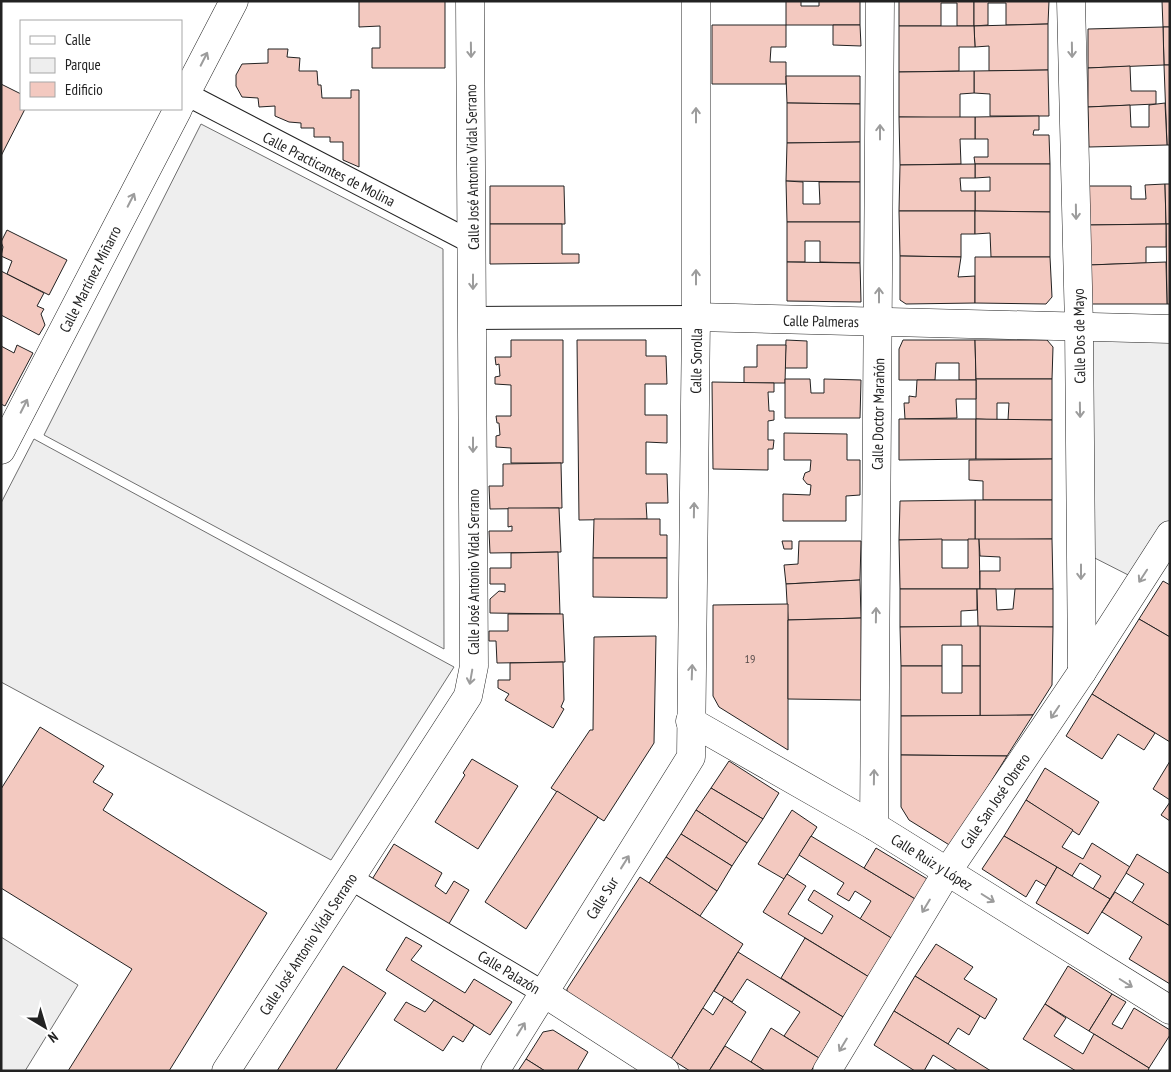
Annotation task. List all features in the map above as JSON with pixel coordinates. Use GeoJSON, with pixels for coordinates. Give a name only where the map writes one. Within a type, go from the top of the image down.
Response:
{"type":"FeatureCollection","features":[{"type":"Feature","properties":{"kind":"street","name":"Calle Martínez Miñarro"},"geometry":{"type":"LineString","coordinates":[[182,102],[234,1]]}},
{"type":"Feature","properties":{"kind":"street","name":"Calle José Antonio Vidal Serrano"},"geometry":{"type":"LineString","coordinates":[[226,1071],[468,696],[474,666],[473,243],[470,1]]}},
{"type":"Feature","properties":{"kind":"street","name":"Calle Sorolla"},"geometry":{"type":"LineString","coordinates":[[690,721],[696,318],[696,1]]}},
{"type":"Feature","properties":{"kind":"street","name":"Calle Doctor Marañón"},"geometry":{"type":"LineString","coordinates":[[874,826],[880,1]]}},
{"type":"Feature","properties":{"kind":"street","name":"Calle Dos de Mayo"},"geometry":{"type":"LineString","coordinates":[[1071,1],[1079,327],[1082,672]]}},
{"type":"Feature","properties":{"kind":"street","name":"Calle Practicantes de Molina"},"geometry":{"type":"LineString","coordinates":[[182,102],[473,243]]}},
{"type":"Feature","properties":{"kind":"street","name":"Calle Martínez Miñarro"},"geometry":{"type":"LineString","coordinates":[[4,437],[178,110]]}},
{"type":"Feature","properties":{"kind":"street","name":"Calle Palmeras"},"geometry":{"type":"LineString","coordinates":[[473,318],[696,318],[1170,330]]}},
{"type":"Feature","properties":{"kind":"street","name":"Calle San José Obrero"},"geometry":{"type":"LineString","coordinates":[[827,1071],[947,872],[1082,672],[1170,535]]}},
{"type":"Feature","properties":{"kind":"street","name":"Calle Ruiz y López"},"geometry":{"type":"LineString","coordinates":[[690,721],[874,826],[1170,1010]]}},
{"type":"Feature","properties":{"kind":"street","name":"Calle Sur"},"geometry":{"type":"LineString","coordinates":[[495,1071],[691,757],[690,721]]}},
{"type":"Feature","properties":{"kind":"street","name":"Calle Palazón"},"geometry":{"type":"LineString","coordinates":[[350,878],[544,993],[665,1071]]}},
{"type":"Feature","properties":{"kind":"green space"},"geometry":{"type":"Polygon","coordinates":[[[201,124],[443,249],[444,649],[44,435],[201,124]]]}},
{"type":"Feature","properties":{"kind":"green space"},"geometry":{"type":"Polygon","coordinates":[[[1079,327],[1170,329],[1170,535],[1140,581],[1081,551],[1079,327]]]}},
{"type":"Feature","properties":{"kind":"green space"},"geometry":{"type":"Polygon","coordinates":[[[34,439],[454,667],[331,860],[1,682],[1,503],[34,439]]]}},
{"type":"Feature","properties":{"kind":"green space"},"geometry":{"type":"Polygon","coordinates":[[[1,937],[78,985],[25,1071],[1,1071],[1,937]]]}},
{"type":"Feature","properties":{"kind":"building"},"geometry":{"type":"Polygon","coordinates":[[[359,1],[445,1],[445,68],[372,68],[372,48],[380,48],[380,26],[359,27],[359,1]]]}},
{"type":"Feature","properties":{"kind":"building"},"geometry":{"type":"Polygon","coordinates":[[[786,1],[801,1],[801,6],[819,6],[819,1],[860,1],[860,25],[786,25],[786,1]]]}},
{"type":"Feature","properties":{"kind":"building"},"geometry":{"type":"Polygon","coordinates":[[[899,1],[974,1],[974,26],[957,26],[957,3],[941,3],[941,26],[899,26],[899,1]]]}},
{"type":"Feature","properties":{"kind":"building"},"geometry":{"type":"Polygon","coordinates":[[[974,1],[1049,1],[1048,24],[1006,25],[1006,3],[988,3],[988,25],[974,26],[974,1]]]}},
{"type":"Feature","properties":{"kind":"building"},"geometry":{"type":"Polygon","coordinates":[[[1162,1],[1170,1],[1170,27],[1163,27],[1162,1]]]}},
{"type":"Feature","properties":{"kind":"building"},"geometry":{"type":"Polygon","coordinates":[[[1048,24],[1048,70],[989,71],[989,46],[975,47],[974,26],[1048,24]]]}},
{"type":"Feature","properties":{"kind":"building"},"geometry":{"type":"Polygon","coordinates":[[[712,25],[786,25],[786,47],[771,47],[770,62],[786,62],[786,84],[712,84],[712,25]]]}},
{"type":"Feature","properties":{"kind":"building"},"geometry":{"type":"Polygon","coordinates":[[[833,25],[860,25],[861,46],[833,45],[833,25]]]}},
{"type":"Feature","properties":{"kind":"building"},"geometry":{"type":"Polygon","coordinates":[[[899,26],[974,26],[975,47],[959,47],[959,71],[899,72],[899,26]]]}},
{"type":"Feature","properties":{"kind":"building"},"geometry":{"type":"Polygon","coordinates":[[[1163,27],[1170,27],[1170,65],[1164,65],[1163,27]]]}},
{"type":"Feature","properties":{"kind":"building"},"geometry":{"type":"Polygon","coordinates":[[[1163,27],[1164,65],[1088,68],[1088,29],[1163,27]]]}},
{"type":"Feature","properties":{"kind":"building"},"geometry":{"type":"Polygon","coordinates":[[[268,49],[288,49],[287,57],[300,58],[299,71],[317,71],[318,85],[321,85],[322,98],[351,98],[351,90],[359,90],[359,167],[343,160],[343,142],[330,142],[330,137],[314,137],[314,128],[301,128],[301,123],[289,122],[275,116],[275,106],[259,107],[258,98],[242,97],[236,86],[236,75],[242,64],[268,63],[268,49]]]}},
{"type":"Feature","properties":{"kind":"building"},"geometry":{"type":"Polygon","coordinates":[[[1164,65],[1170,65],[1170,145],[1167,145],[1164,65]]]}},
{"type":"Feature","properties":{"kind":"building"},"geometry":{"type":"Polygon","coordinates":[[[1130,66],[1131,91],[1156,91],[1156,104],[1088,107],[1088,68],[1130,66]]]}},
{"type":"Feature","properties":{"kind":"building"},"geometry":{"type":"Polygon","coordinates":[[[1048,70],[1049,116],[990,116],[990,94],[974,93],[974,71],[1048,70]]]}},
{"type":"Feature","properties":{"kind":"building"},"geometry":{"type":"Polygon","coordinates":[[[974,71],[974,93],[960,94],[960,118],[899,117],[899,72],[974,71]]]}},
{"type":"Feature","properties":{"kind":"building"},"geometry":{"type":"Polygon","coordinates":[[[786,76],[860,76],[860,104],[787,103],[786,76]]]}},
{"type":"Feature","properties":{"kind":"building"},"geometry":{"type":"Polygon","coordinates":[[[1,84],[20,94],[20,110],[24,110],[1,156],[1,84]]]}},
{"type":"Feature","properties":{"kind":"building"},"geometry":{"type":"Polygon","coordinates":[[[787,103],[860,104],[860,142],[787,143],[787,103]]]}},
{"type":"Feature","properties":{"kind":"building"},"geometry":{"type":"Polygon","coordinates":[[[1165,103],[1167,145],[1089,147],[1088,107],[1130,105],[1131,127],[1149,127],[1149,105],[1165,103]]]}},
{"type":"Feature","properties":{"kind":"building"},"geometry":{"type":"Polygon","coordinates":[[[1039,116],[1039,130],[1034,130],[1033,135],[1049,135],[1050,164],[975,164],[974,157],[988,157],[988,139],[975,139],[975,117],[1039,116]]]}},
{"type":"Feature","properties":{"kind":"building"},"geometry":{"type":"Polygon","coordinates":[[[899,117],[975,117],[975,139],[960,139],[961,164],[900,165],[899,117]]]}},
{"type":"Feature","properties":{"kind":"building"},"geometry":{"type":"Polygon","coordinates":[[[860,142],[860,182],[786,181],[787,143],[860,142]]]}},
{"type":"Feature","properties":{"kind":"building"},"geometry":{"type":"Polygon","coordinates":[[[975,164],[1050,164],[1050,212],[975,211],[975,191],[990,191],[990,177],[975,178],[975,164]]]}},
{"type":"Feature","properties":{"kind":"building"},"geometry":{"type":"Polygon","coordinates":[[[975,164],[975,178],[960,178],[961,191],[975,191],[975,211],[899,211],[900,165],[975,164]]]}},
{"type":"Feature","properties":{"kind":"building"},"geometry":{"type":"Polygon","coordinates":[[[786,181],[803,182],[803,204],[820,204],[819,182],[860,182],[860,222],[787,222],[786,181]]]}},
{"type":"Feature","properties":{"kind":"building"},"geometry":{"type":"Polygon","coordinates":[[[1165,184],[1166,224],[1089,225],[1089,186],[1131,186],[1131,199],[1146,199],[1145,185],[1165,184]]]}},
{"type":"Feature","properties":{"kind":"building"},"geometry":{"type":"Polygon","coordinates":[[[1165,184],[1170,184],[1170,224],[1166,224],[1165,184]]]}},
{"type":"Feature","properties":{"kind":"building"},"geometry":{"type":"Polygon","coordinates":[[[490,186],[564,186],[565,224],[490,224],[490,186]]]}},
{"type":"Feature","properties":{"kind":"building"},"geometry":{"type":"Polygon","coordinates":[[[899,211],[975,211],[975,234],[961,234],[961,257],[900,256],[899,211]]]}},
{"type":"Feature","properties":{"kind":"building"},"geometry":{"type":"Polygon","coordinates":[[[975,211],[1050,212],[1050,257],[991,257],[990,233],[975,234],[975,211]]]}},
{"type":"Feature","properties":{"kind":"building"},"geometry":{"type":"Polygon","coordinates":[[[787,222],[860,222],[860,263],[820,262],[820,241],[805,241],[805,262],[787,262],[787,222]]]}},
{"type":"Feature","properties":{"kind":"building"},"geometry":{"type":"Polygon","coordinates":[[[490,224],[562,224],[562,254],[579,254],[579,263],[490,264],[490,224]]]}},
{"type":"Feature","properties":{"kind":"building"},"geometry":{"type":"Polygon","coordinates":[[[1166,224],[1170,224],[1170,304],[1167,304],[1166,224]]]}},
{"type":"Feature","properties":{"kind":"building"},"geometry":{"type":"Polygon","coordinates":[[[1166,224],[1166,247],[1146,247],[1146,263],[1089,265],[1089,225],[1166,224]]]}},
{"type":"Feature","properties":{"kind":"building"},"geometry":{"type":"Polygon","coordinates":[[[7,230],[67,260],[49,295],[7,274],[12,261],[1,256],[3,247],[1,242],[7,230]]]}},
{"type":"Feature","properties":{"kind":"building"},"geometry":{"type":"Polygon","coordinates":[[[900,256],[961,257],[958,277],[975,276],[975,303],[906,304],[900,300],[900,256]]]}},
{"type":"Feature","properties":{"kind":"building"},"geometry":{"type":"Polygon","coordinates":[[[975,257],[1050,257],[1052,297],[1046,304],[975,303],[975,257]]]}},
{"type":"Feature","properties":{"kind":"building"},"geometry":{"type":"Polygon","coordinates":[[[787,262],[860,263],[861,302],[787,301],[787,262]]]}},
{"type":"Feature","properties":{"kind":"building"},"geometry":{"type":"Polygon","coordinates":[[[1166,262],[1167,304],[1089,304],[1089,265],[1166,262]]]}},
{"type":"Feature","properties":{"kind":"building"},"geometry":{"type":"Polygon","coordinates":[[[1,271],[44,293],[37,306],[44,309],[41,314],[45,325],[39,335],[1,315],[1,271]]]}},
{"type":"Feature","properties":{"kind":"building"},"geometry":{"type":"Polygon","coordinates":[[[511,340],[563,340],[563,463],[511,463],[511,448],[496,447],[496,436],[500,435],[496,416],[511,416],[511,385],[495,384],[495,377],[500,376],[499,364],[496,365],[495,357],[511,357],[511,340]]]}},
{"type":"Feature","properties":{"kind":"building"},"geometry":{"type":"Polygon","coordinates":[[[577,340],[646,340],[646,356],[666,356],[667,384],[645,384],[645,415],[667,415],[667,443],[646,442],[646,474],[667,474],[668,503],[646,503],[647,519],[579,520],[577,340]]]}},
{"type":"Feature","properties":{"kind":"building"},"geometry":{"type":"Polygon","coordinates":[[[786,340],[807,341],[807,368],[785,368],[786,340]]]}},
{"type":"Feature","properties":{"kind":"building"},"geometry":{"type":"Polygon","coordinates":[[[903,340],[975,340],[976,380],[959,380],[959,363],[936,363],[935,380],[899,380],[899,349],[903,340]]]}},
{"type":"Feature","properties":{"kind":"building"},"geometry":{"type":"Polygon","coordinates":[[[975,340],[1047,340],[1053,347],[1052,379],[976,379],[975,340]]]}},
{"type":"Feature","properties":{"kind":"building"},"geometry":{"type":"Polygon","coordinates":[[[17,345],[33,353],[5,406],[1,404],[1,346],[14,353],[17,345]]]}},
{"type":"Feature","properties":{"kind":"building"},"geometry":{"type":"Polygon","coordinates":[[[757,345],[786,345],[785,383],[744,383],[744,367],[757,367],[757,345]]]}},
{"type":"Feature","properties":{"kind":"building"},"geometry":{"type":"Polygon","coordinates":[[[785,379],[810,379],[811,393],[824,393],[824,379],[861,380],[860,418],[785,418],[785,379]]]}},
{"type":"Feature","properties":{"kind":"building"},"geometry":{"type":"Polygon","coordinates":[[[976,379],[1052,379],[1052,420],[1008,420],[1009,403],[997,403],[997,420],[976,419],[976,379]]]}},
{"type":"Feature","properties":{"kind":"building"},"geometry":{"type":"Polygon","coordinates":[[[917,380],[976,380],[976,399],[956,399],[957,418],[905,419],[904,403],[909,403],[909,396],[916,397],[917,380]]]}},
{"type":"Feature","properties":{"kind":"building"},"geometry":{"type":"Polygon","coordinates":[[[712,382],[774,383],[774,392],[768,392],[769,411],[774,411],[774,420],[768,421],[768,440],[774,440],[773,449],[768,449],[768,470],[713,469],[712,382]]]}},
{"type":"Feature","properties":{"kind":"building"},"geometry":{"type":"Polygon","coordinates":[[[899,419],[976,419],[976,459],[899,460],[899,419]]]}},
{"type":"Feature","properties":{"kind":"building"},"geometry":{"type":"Polygon","coordinates":[[[976,419],[1052,420],[1052,459],[976,459],[976,419]]]}},
{"type":"Feature","properties":{"kind":"building"},"geometry":{"type":"Polygon","coordinates":[[[784,433],[847,434],[847,460],[860,460],[860,495],[846,496],[846,521],[783,521],[783,494],[810,495],[811,485],[807,484],[803,479],[805,473],[810,471],[811,460],[784,460],[784,433]]]}},
{"type":"Feature","properties":{"kind":"building"},"geometry":{"type":"Polygon","coordinates":[[[1052,459],[1052,500],[983,500],[983,481],[969,480],[969,460],[1052,459]]]}},
{"type":"Feature","properties":{"kind":"building"},"geometry":{"type":"Polygon","coordinates":[[[561,463],[562,508],[490,509],[489,486],[503,486],[503,464],[561,463]]]}},
{"type":"Feature","properties":{"kind":"building"},"geometry":{"type":"Polygon","coordinates":[[[975,500],[1052,500],[1052,539],[975,540],[975,500]]]}},
{"type":"Feature","properties":{"kind":"building"},"geometry":{"type":"Polygon","coordinates":[[[975,500],[975,540],[899,540],[900,501],[975,500]]]}},
{"type":"Feature","properties":{"kind":"building"},"geometry":{"type":"Polygon","coordinates":[[[508,508],[559,508],[561,552],[490,553],[489,531],[512,531],[512,526],[508,527],[508,508]]]}},
{"type":"Feature","properties":{"kind":"building"},"geometry":{"type":"Polygon","coordinates":[[[594,519],[660,519],[660,535],[667,535],[667,558],[593,558],[594,519]]]}},
{"type":"Feature","properties":{"kind":"building"},"geometry":{"type":"Polygon","coordinates":[[[942,539],[942,568],[968,568],[968,539],[979,539],[980,589],[900,589],[899,540],[942,539]]]}},
{"type":"Feature","properties":{"kind":"building"},"geometry":{"type":"Polygon","coordinates":[[[979,539],[1052,539],[1053,589],[980,589],[980,571],[1000,571],[1000,557],[980,556],[979,539]]]}},
{"type":"Feature","properties":{"kind":"building"},"geometry":{"type":"Polygon","coordinates":[[[782,541],[792,541],[792,549],[784,549],[782,541]]]}},
{"type":"Feature","properties":{"kind":"building"},"geometry":{"type":"Polygon","coordinates":[[[799,541],[861,541],[860,580],[786,584],[784,565],[798,564],[799,541]]]}},
{"type":"Feature","properties":{"kind":"building"},"geometry":{"type":"Polygon","coordinates":[[[558,552],[560,614],[490,613],[490,599],[499,591],[505,592],[505,584],[490,584],[490,568],[511,568],[511,553],[558,552]]]}},
{"type":"Feature","properties":{"kind":"building"},"geometry":{"type":"Polygon","coordinates":[[[593,558],[667,558],[667,598],[593,597],[593,558]]]}},
{"type":"Feature","properties":{"kind":"building"},"geometry":{"type":"Polygon","coordinates":[[[860,580],[861,618],[788,620],[786,584],[860,580]]]}},
{"type":"Feature","properties":{"kind":"building"},"geometry":{"type":"Polygon","coordinates":[[[1163,581],[1170,585],[1170,637],[1139,619],[1163,581]]]}},
{"type":"Feature","properties":{"kind":"building"},"geometry":{"type":"Polygon","coordinates":[[[900,589],[977,589],[977,610],[961,611],[961,627],[900,627],[900,589]]]}},
{"type":"Feature","properties":{"kind":"building"},"geometry":{"type":"Polygon","coordinates":[[[977,589],[996,589],[997,610],[1013,609],[1015,589],[1053,589],[1053,627],[978,627],[977,589]]]}},
{"type":"Feature","properties":{"kind":"building"},"geometry":{"type":"Polygon","coordinates":[[[788,604],[788,750],[719,707],[713,696],[713,605],[788,604]]]}},
{"type":"Feature","properties":{"kind":"building"},"geometry":{"type":"Polygon","coordinates":[[[508,614],[563,614],[565,662],[497,663],[496,641],[489,641],[489,631],[508,631],[508,614]]]}},
{"type":"Feature","properties":{"kind":"building"},"geometry":{"type":"Polygon","coordinates":[[[861,618],[861,700],[788,699],[788,620],[861,618]]]}},
{"type":"Feature","properties":{"kind":"building"},"geometry":{"type":"Polygon","coordinates":[[[1139,619],[1170,637],[1170,742],[1092,694],[1139,619]]]}},
{"type":"Feature","properties":{"kind":"building"},"geometry":{"type":"Polygon","coordinates":[[[980,626],[1053,627],[1052,685],[1033,715],[980,716],[980,626]]]}},
{"type":"Feature","properties":{"kind":"building"},"geometry":{"type":"Polygon","coordinates":[[[980,626],[980,666],[962,666],[962,645],[942,645],[942,666],[901,666],[900,627],[980,626]]]}},
{"type":"Feature","properties":{"kind":"building"},"geometry":{"type":"Polygon","coordinates":[[[656,636],[654,743],[604,821],[551,788],[590,730],[593,730],[594,637],[656,636]]]}},
{"type":"Feature","properties":{"kind":"building"},"geometry":{"type":"Polygon","coordinates":[[[563,662],[564,700],[561,707],[564,709],[553,728],[505,700],[509,694],[498,688],[498,680],[510,680],[510,663],[563,662]]]}},
{"type":"Feature","properties":{"kind":"building"},"geometry":{"type":"Polygon","coordinates":[[[901,666],[942,666],[942,693],[962,693],[962,666],[980,666],[980,716],[901,716],[901,666]]]}},
{"type":"Feature","properties":{"kind":"building"},"geometry":{"type":"Polygon","coordinates":[[[1092,694],[1155,733],[1144,750],[1118,734],[1102,759],[1066,736],[1092,694]]]}},
{"type":"Feature","properties":{"kind":"building"},"geometry":{"type":"Polygon","coordinates":[[[1033,715],[1007,756],[901,755],[901,716],[1033,715]]]}},
{"type":"Feature","properties":{"kind":"building"},"geometry":{"type":"Polygon","coordinates":[[[40,727],[104,766],[93,782],[113,794],[103,810],[267,913],[169,1071],[68,1071],[132,969],[1,888],[1,789],[40,727]]]}},
{"type":"Feature","properties":{"kind":"building"},"geometry":{"type":"Polygon","coordinates":[[[901,755],[1007,756],[951,846],[909,820],[901,807],[901,755]]]}},
{"type":"Feature","properties":{"kind":"building"},"geometry":{"type":"Polygon","coordinates":[[[472,759],[518,786],[478,849],[435,822],[465,775],[463,773],[472,759]]]}},
{"type":"Feature","properties":{"kind":"building"},"geometry":{"type":"Polygon","coordinates":[[[729,761],[779,793],[763,819],[711,788],[729,761]]]}},
{"type":"Feature","properties":{"kind":"building"},"geometry":{"type":"Polygon","coordinates":[[[1170,761],[1170,800],[1153,789],[1170,761]]]}},
{"type":"Feature","properties":{"kind":"building"},"geometry":{"type":"Polygon","coordinates":[[[1045,768],[1099,802],[1079,835],[1026,800],[1045,768]]]}},
{"type":"Feature","properties":{"kind":"building"},"geometry":{"type":"Polygon","coordinates":[[[711,788],[763,819],[747,843],[696,810],[711,788]]]}},
{"type":"Feature","properties":{"kind":"building"},"geometry":{"type":"Polygon","coordinates":[[[557,791],[598,817],[526,929],[485,902],[557,791]]]}},
{"type":"Feature","properties":{"kind":"building"},"geometry":{"type":"Polygon","coordinates":[[[1026,800],[1073,830],[1062,847],[1083,859],[1092,843],[1130,867],[1110,899],[1093,889],[1101,876],[1080,863],[1072,876],[1004,836],[1026,800]]]}},
{"type":"Feature","properties":{"kind":"building"},"geometry":{"type":"Polygon","coordinates":[[[1170,802],[1170,821],[1161,815],[1170,802]]]}},
{"type":"Feature","properties":{"kind":"building"},"geometry":{"type":"Polygon","coordinates":[[[696,810],[747,843],[732,866],[681,834],[696,810]]]}},
{"type":"Feature","properties":{"kind":"building"},"geometry":{"type":"Polygon","coordinates":[[[792,810],[817,827],[784,879],[758,864],[792,810]]]}},
{"type":"Feature","properties":{"kind":"building"},"geometry":{"type":"Polygon","coordinates":[[[681,834],[732,866],[717,891],[666,857],[681,834]]]}},
{"type":"Feature","properties":{"kind":"building"},"geometry":{"type":"Polygon","coordinates":[[[811,836],[917,900],[893,939],[860,919],[871,901],[855,891],[849,901],[837,894],[844,883],[799,855],[811,836]]]}},
{"type":"Feature","properties":{"kind":"building"},"geometry":{"type":"Polygon","coordinates":[[[1004,836],[1057,867],[1046,886],[1036,880],[1026,897],[982,869],[1004,836]]]}},
{"type":"Feature","properties":{"kind":"building"},"geometry":{"type":"Polygon","coordinates":[[[394,844],[442,873],[435,886],[446,894],[454,881],[469,890],[447,927],[371,881],[394,844]]]}},
{"type":"Feature","properties":{"kind":"building"},"geometry":{"type":"Polygon","coordinates":[[[876,848],[929,880],[917,900],[864,868],[876,848]]]}},
{"type":"Feature","properties":{"kind":"building"},"geometry":{"type":"Polygon","coordinates":[[[1137,854],[1170,874],[1170,926],[1132,903],[1144,884],[1126,873],[1137,854]]]}},
{"type":"Feature","properties":{"kind":"building"},"geometry":{"type":"Polygon","coordinates":[[[666,857],[717,891],[700,916],[649,883],[666,857]]]}},
{"type":"Feature","properties":{"kind":"building"},"geometry":{"type":"Polygon","coordinates":[[[1057,867],[1110,899],[1088,934],[1036,903],[1057,867]]]}},
{"type":"Feature","properties":{"kind":"building"},"geometry":{"type":"Polygon","coordinates":[[[787,874],[806,886],[788,914],[822,934],[833,916],[808,900],[814,890],[893,939],[869,977],[763,912],[787,874]]]}},
{"type":"Feature","properties":{"kind":"building"},"geometry":{"type":"Polygon","coordinates":[[[640,877],[743,944],[671,1059],[567,995],[567,989],[640,877]]]}},
{"type":"Feature","properties":{"kind":"building"},"geometry":{"type":"Polygon","coordinates":[[[1115,892],[1170,926],[1170,984],[1129,959],[1142,937],[1102,912],[1115,892]]]}},
{"type":"Feature","properties":{"kind":"building"},"geometry":{"type":"Polygon","coordinates":[[[406,937],[422,946],[411,960],[465,993],[474,979],[512,1002],[490,1035],[386,970],[406,937]]]}},
{"type":"Feature","properties":{"kind":"building"},"geometry":{"type":"Polygon","coordinates":[[[805,938],[869,977],[843,1017],[781,978],[805,938]]]}},
{"type":"Feature","properties":{"kind":"building"},"geometry":{"type":"Polygon","coordinates":[[[936,944],[973,967],[964,979],[997,999],[985,1019],[915,976],[936,944]]]}},
{"type":"Feature","properties":{"kind":"building"},"geometry":{"type":"Polygon","coordinates":[[[738,952],[843,1017],[819,1058],[784,1036],[800,1012],[747,979],[732,1002],[714,991],[738,952]]]}},
{"type":"Feature","properties":{"kind":"building"},"geometry":{"type":"Polygon","coordinates":[[[343,966],[386,993],[335,1071],[277,1071],[343,966]]]}},
{"type":"Feature","properties":{"kind":"building"},"geometry":{"type":"Polygon","coordinates":[[[1068,966],[1112,994],[1089,1031],[1045,1004],[1068,966]]]}},
{"type":"Feature","properties":{"kind":"building"},"geometry":{"type":"Polygon","coordinates":[[[915,976],[980,1016],[969,1035],[958,1028],[948,1044],[894,1011],[915,976]]]}},
{"type":"Feature","properties":{"kind":"building"},"geometry":{"type":"Polygon","coordinates":[[[1112,994],[1126,1002],[1112,1024],[1122,1029],[1134,1008],[1170,1030],[1170,1035],[1149,1068],[1089,1031],[1112,994]]]}},
{"type":"Feature","properties":{"kind":"building"},"geometry":{"type":"Polygon","coordinates":[[[724,997],[746,1012],[709,1071],[690,1071],[671,1059],[703,1008],[713,1015],[724,997]]]}},
{"type":"Feature","properties":{"kind":"building"},"geometry":{"type":"Polygon","coordinates":[[[434,1000],[474,1025],[463,1042],[453,1036],[443,1051],[394,1020],[406,1002],[425,1012],[434,1000]]]}},
{"type":"Feature","properties":{"kind":"building"},"geometry":{"type":"Polygon","coordinates":[[[1045,1004],[1066,1018],[1054,1036],[1083,1054],[1094,1034],[1149,1068],[1148,1071],[1076,1071],[1023,1039],[1045,1004]]]}},
{"type":"Feature","properties":{"kind":"building"},"geometry":{"type":"Polygon","coordinates":[[[894,1011],[991,1071],[958,1071],[933,1055],[924,1071],[915,1071],[874,1045],[894,1011]]]}},
{"type":"Feature","properties":{"kind":"building"},"geometry":{"type":"Polygon","coordinates":[[[771,1028],[819,1058],[811,1071],[765,1071],[751,1062],[771,1028]]]}},
{"type":"Feature","properties":{"kind":"building"},"geometry":{"type":"Polygon","coordinates":[[[553,1030],[588,1052],[577,1071],[545,1071],[526,1059],[543,1032],[553,1030]]]}},
{"type":"Feature","properties":{"kind":"building"},"geometry":{"type":"Polygon","coordinates":[[[725,1046],[751,1062],[765,1071],[709,1071],[725,1046]]]}},
{"type":"Feature","properties":{"kind":"building"},"geometry":{"type":"Polygon","coordinates":[[[526,1059],[545,1071],[518,1071],[526,1059]]]}}]}
